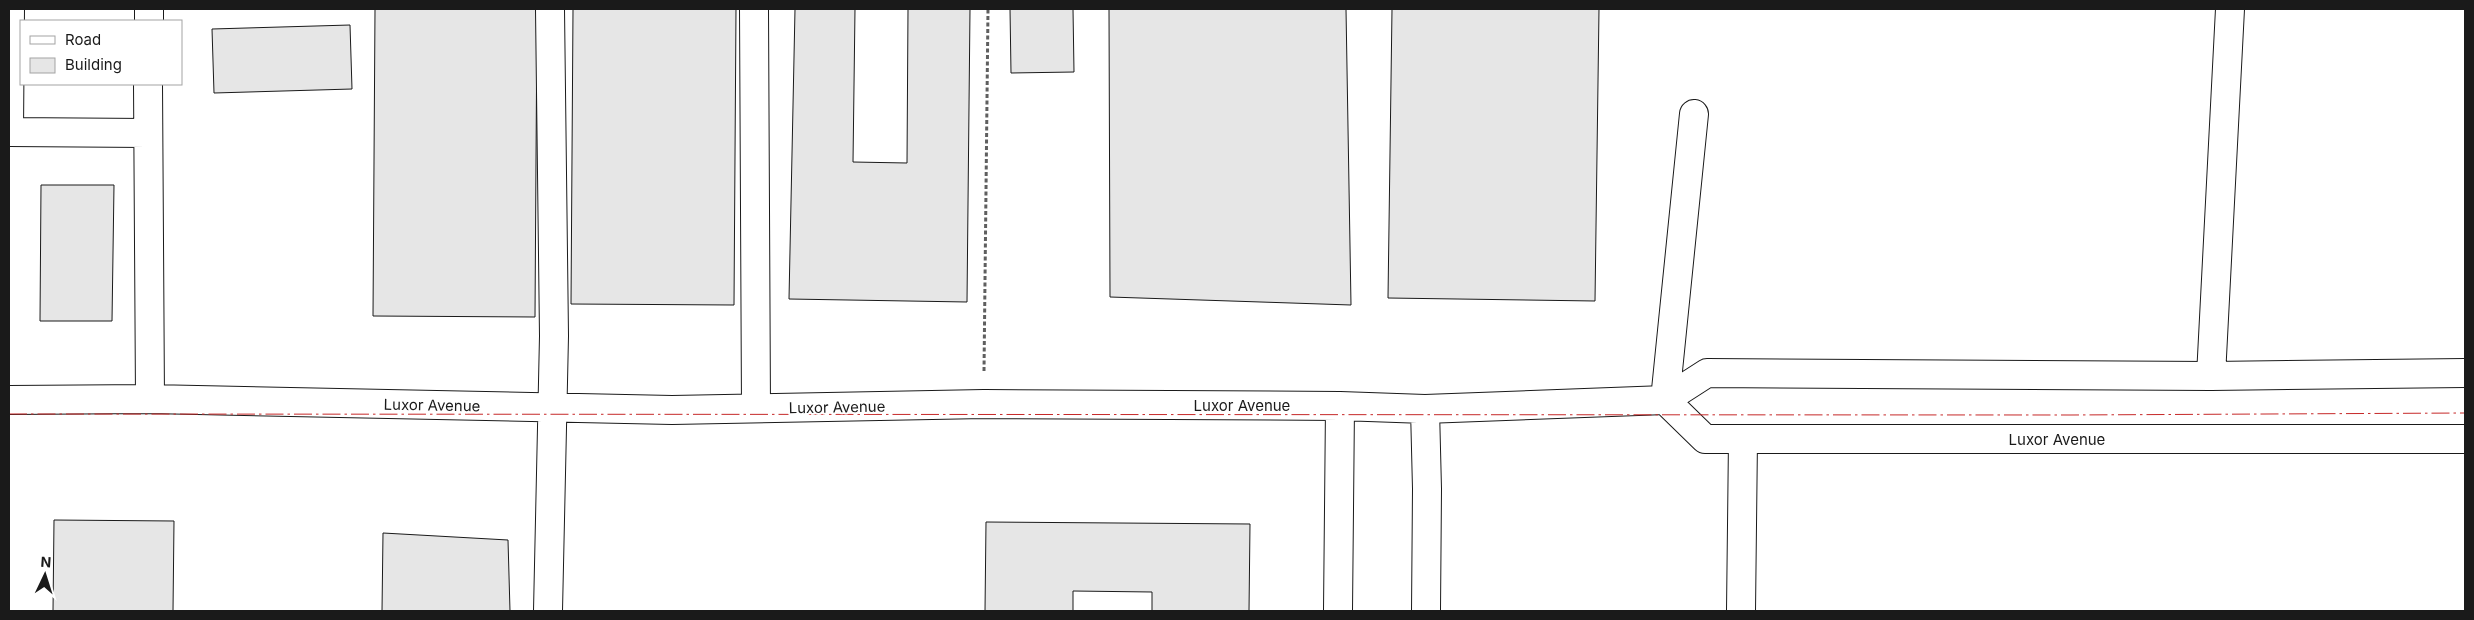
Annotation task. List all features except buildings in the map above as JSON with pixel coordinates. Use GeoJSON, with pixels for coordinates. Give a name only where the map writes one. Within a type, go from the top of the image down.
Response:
{"type":"FeatureCollection","features":[{"type":"Feature","properties":{"kind":"street"},"geometry":{"type":"LineString","coordinates":[[10,9],[9,131],[147,133]]}},
{"type":"Feature","properties":{"kind":"street"},"geometry":{"type":"LineString","coordinates":[[548,611],[554,336],[550,9]]}},
{"type":"Feature","properties":{"kind":"street"},"geometry":{"type":"LineString","coordinates":[[754,9],[756,408]]}},
{"type":"Feature","properties":{"kind":"street"},"geometry":{"type":"LineString","coordinates":[[2211,376],[2230,9]]}},
{"type":"Feature","properties":{"kind":"street"},"geometry":{"type":"LineString","coordinates":[[148,85],[150,399]]}},
{"type":"Feature","properties":{"kind":"street"},"geometry":{"type":"LineString","coordinates":[[1665,400],[1694,114]]}},
{"type":"Feature","properties":{"kind":"street"},"geometry":{"type":"LineString","coordinates":[[1665,400],[1707,373],[2211,376],[2465,373]]}},
{"type":"Feature","properties":{"kind":"street","name":"Luxor Avenue"},"geometry":{"type":"LineString","coordinates":[[9,400],[150,399],[672,410],[984,404],[1340,406],[1425,409],[1665,400],[1705,440],[2465,438]]}},
{"type":"Feature","properties":{"kind":"street"},"geometry":{"type":"LineString","coordinates":[[1338,611],[1340,406]]}},
{"type":"Feature","properties":{"kind":"street"},"geometry":{"type":"LineString","coordinates":[[1425,409],[1427,489],[1426,611]]}},
{"type":"Feature","properties":{"kind":"street"},"geometry":{"type":"LineString","coordinates":[[1741,611],[1743,439]]}},
{"type":"Feature","properties":{"kind":"path"},"geometry":{"type":"LineString","coordinates":[[984,404],[988,9]]}},
{"type":"Feature","properties":{"kind":"power"},"geometry":{"type":"LineString","coordinates":[[9,414],[2070,415],[2465,413]]}}]}
